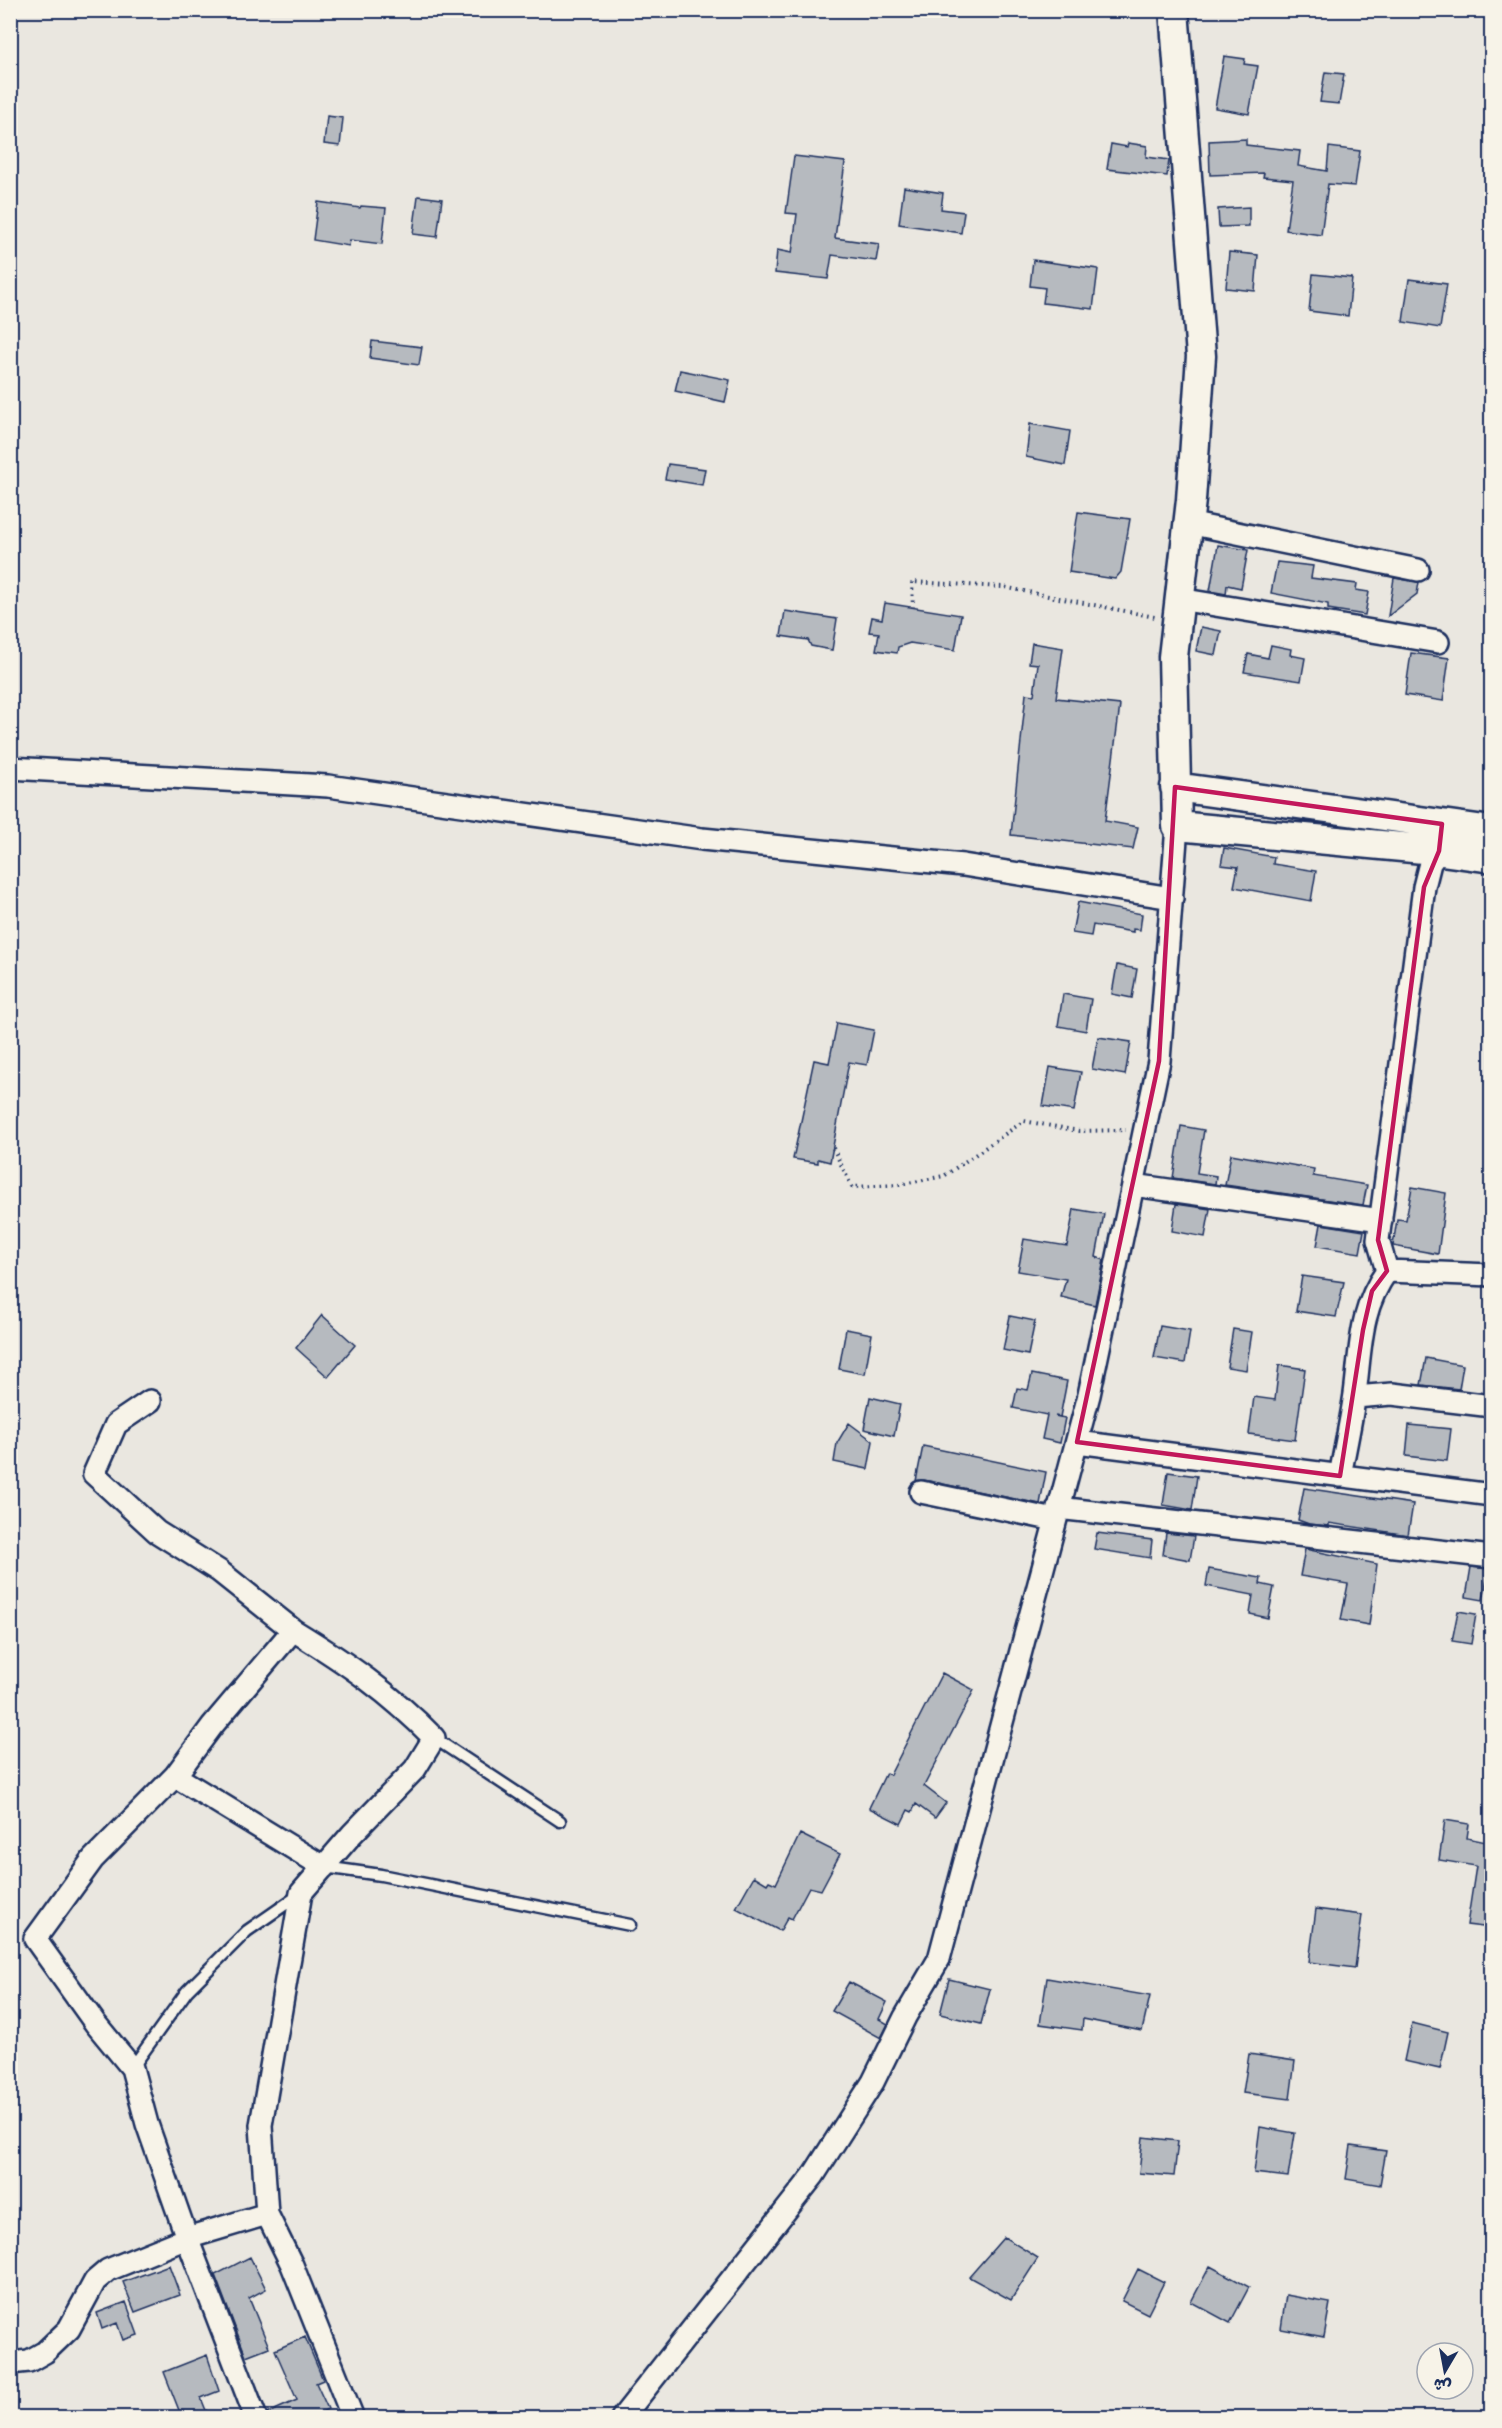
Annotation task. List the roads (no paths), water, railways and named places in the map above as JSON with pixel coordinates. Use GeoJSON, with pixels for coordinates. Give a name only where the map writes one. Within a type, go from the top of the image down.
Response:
{"type":"FeatureCollection","features":[{"type":"Feature","properties":{"kind":"street"},"geometry":{"type":"LineString","coordinates":[[622,2418],[813,2176],[873,2082],[905,2017],[939,1959],[1077,1442],[1159,1061],[1177,826],[1173,657],[1188,523],[1201,356],[1174,10]]}},
{"type":"Feature","properties":{"kind":"street"},"geometry":{"type":"LineString","coordinates":[[1188,523],[1418,570]]}},
{"type":"Feature","properties":{"kind":"street"},"geometry":{"type":"LineString","coordinates":[[1178,609],[1438,642]]}},
{"type":"Feature","properties":{"kind":"street"},"geometry":{"type":"LineString","coordinates":[[10,768],[328,786],[702,839],[963,865],[1172,898]]}},
{"type":"Feature","properties":{"kind":"street"},"geometry":{"type":"LineString","coordinates":[[1175,787],[1440,838],[1491,858]]}},
{"type":"Feature","properties":{"kind":"street"},"geometry":{"type":"LineString","coordinates":[[1177,826],[1440,838],[1491,831]]}},
{"type":"Feature","properties":{"kind":"street"},"geometry":{"type":"LineString","coordinates":[[1387,1271],[1378,1240],[1424,887],[1440,838]]}},
{"type":"Feature","properties":{"kind":"street"},"geometry":{"type":"LineString","coordinates":[[1133,1185],[1381,1220]]}},
{"type":"Feature","properties":{"kind":"street"},"geometry":{"type":"LineString","coordinates":[[1387,1271],[1491,1275]]}},
{"type":"Feature","properties":{"kind":"street"},"geometry":{"type":"LineString","coordinates":[[1340,1476],[1355,1396],[1356,1360],[1372,1291],[1387,1271]]}},
{"type":"Feature","properties":{"kind":"street"},"geometry":{"type":"LineString","coordinates":[[1355,1396],[1392,1394],[1491,1406]]}},
{"type":"Feature","properties":{"kind":"street"},"geometry":{"type":"LineString","coordinates":[[150,1401],[116,1424],[94,1474],[157,1532],[219,1571],[293,1629],[357,1669],[406,1709],[434,1738],[416,1769],[301,1893],[261,2125],[267,2214],[292,2265],[353,2418]]}},
{"type":"Feature","properties":{"kind":"street"},"geometry":{"type":"LineString","coordinates":[[1077,1442],[1491,1495]]}},
{"type":"Feature","properties":{"kind":"street"},"geometry":{"type":"LineString","coordinates":[[921,1492],[1057,1514],[1491,1557]]}},
{"type":"Feature","properties":{"kind":"street"},"geometry":{"type":"LineString","coordinates":[[256,2418],[187,2238],[147,2124],[132,2068],[95,2023],[35,1939],[93,1859],[175,1776],[212,1726],[293,1629]]}},
{"type":"Feature","properties":{"kind":"street"},"geometry":{"type":"LineString","coordinates":[[175,1776],[324,1867]]}},
{"type":"Feature","properties":{"kind":"street"},"geometry":{"type":"LineString","coordinates":[[10,2363],[29,2361],[45,2352],[69,2329],[95,2281],[108,2270],[187,2238],[267,2214]]}},
{"type":"Feature","properties":{"kind":"lane"},"geometry":{"type":"LineString","coordinates":[[434,1738],[560,1821]]}},
{"type":"Feature","properties":{"kind":"lane"},"geometry":{"type":"LineString","coordinates":[[324,1867],[381,1875],[630,1925]]}},
{"type":"Feature","properties":{"kind":"lane"},"geometry":{"type":"LineString","coordinates":[[132,2068],[187,1991],[247,1931],[301,1893]]}}]}
